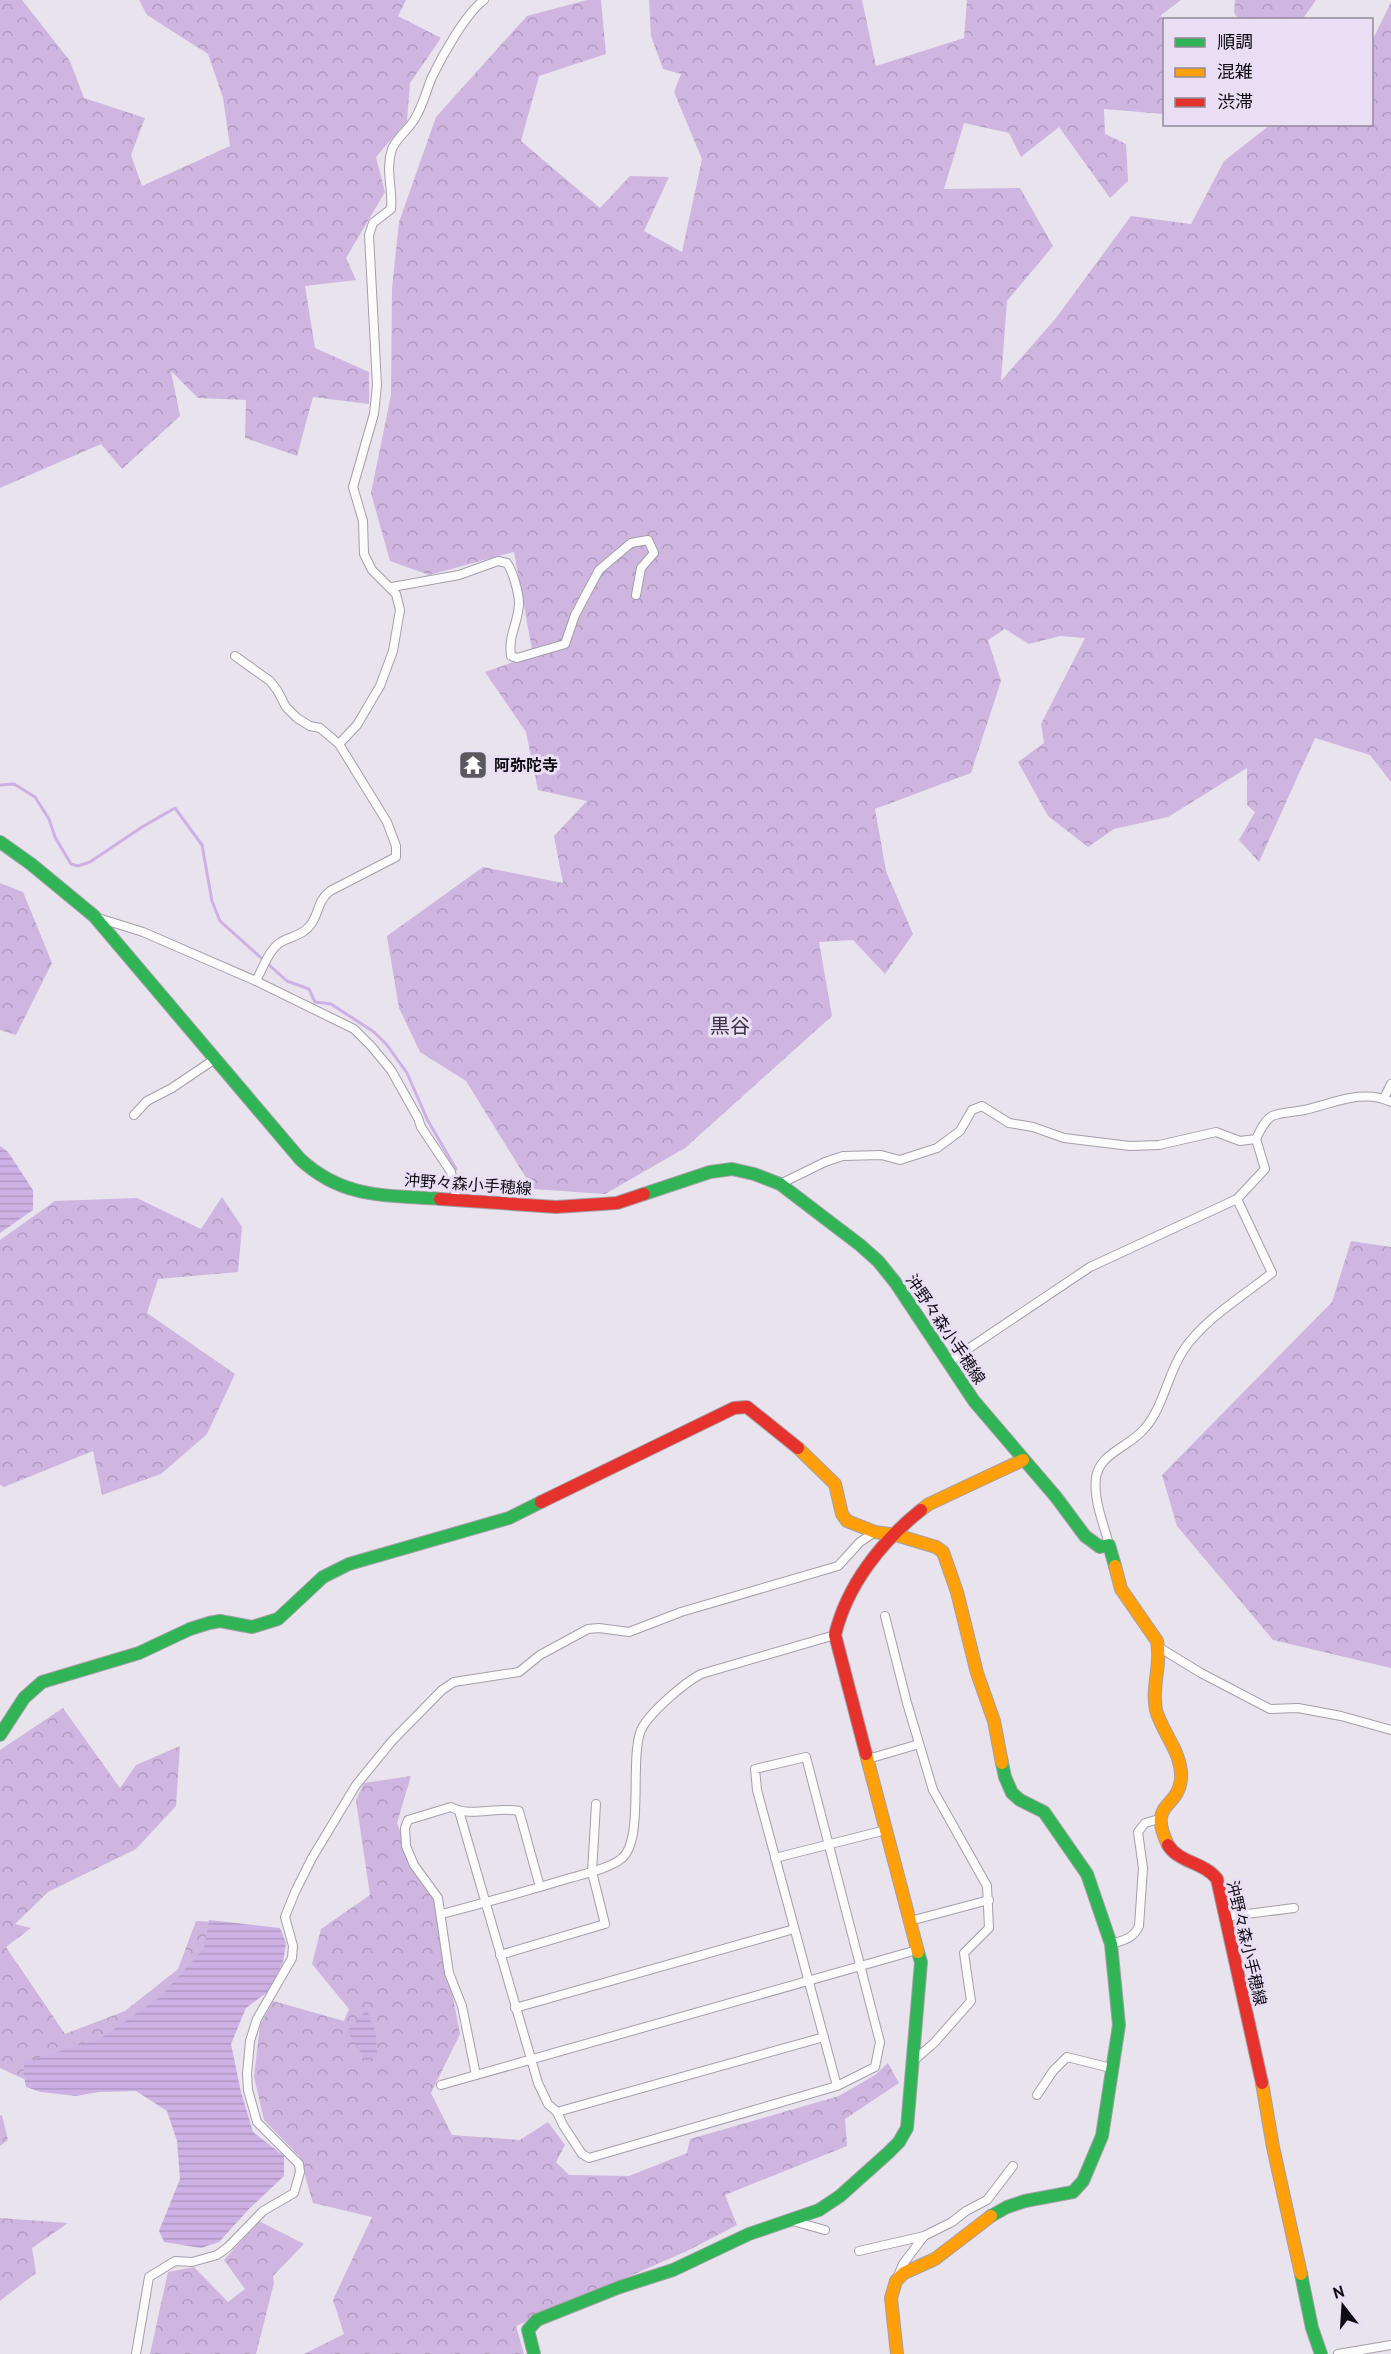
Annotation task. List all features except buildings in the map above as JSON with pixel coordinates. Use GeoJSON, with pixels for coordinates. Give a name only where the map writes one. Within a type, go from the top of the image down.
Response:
{"type":"FeatureCollection","features":[{"type":"Feature","properties":{"kind":"street"},"geometry":{"type":"LineString","coordinates":[[339,744],[357,725],[380,686],[393,651],[400,610],[392,587],[372,570],[364,554],[363,521],[353,487],[374,414],[377,385],[369,235],[373,223],[391,209],[392,199],[388,176],[393,149],[421,108],[432,78],[444,56],[475,7],[483,0]]}},
{"type":"Feature","properties":{"kind":"street"},"geometry":{"type":"LineString","coordinates":[[392,587],[459,575],[498,561],[507,563],[519,603],[509,642],[511,656],[517,658],[565,645],[575,615],[599,570],[631,543],[648,540],[654,553],[641,568],[636,595]]}},
{"type":"Feature","properties":{"kind":"street"},"geometry":{"type":"LineString","coordinates":[[235,656],[270,681],[286,707],[297,718],[310,726],[320,728],[339,744],[387,822],[396,846],[396,857],[330,891],[321,898],[312,923],[301,934],[279,943],[256,981]]}},
{"type":"Feature","properties":{"kind":"street","name":"沖野々森小手穂線"},"geometry":{"type":"LineString","coordinates":[[0,842],[31,864],[94,916],[300,1159],[314,1173],[336,1186],[361,1193],[556,1207],[617,1203],[710,1172],[732,1169],[780,1184],[878,1261],[896,1282],[974,1401],[1092,1543],[1100,1547],[1109,1545]]}},
{"type":"Feature","properties":{"kind":"street"},"geometry":{"type":"LineString","coordinates":[[94,916],[143,932],[256,981],[354,1029],[391,1070],[421,1127],[451,1172],[457,1200]]}},
{"type":"Feature","properties":{"kind":"street"},"geometry":{"type":"LineString","coordinates":[[134,1115],[147,1101],[172,1088],[215,1059]]}},
{"type":"Feature","properties":{"kind":"street"},"geometry":{"type":"LineString","coordinates":[[947,1363],[1090,1267],[1237,1199],[1265,1169],[1256,1139],[1272,1116],[1309,1109],[1343,1098],[1373,1096],[1388,1100],[1391,1084]]}},
{"type":"Feature","properties":{"kind":"street"},"geometry":{"type":"LineString","coordinates":[[780,1184],[825,1162],[843,1156],[881,1155],[900,1160],[937,1148],[960,1131],[972,1110],[982,1106],[1009,1123],[1033,1127],[1064,1138],[1130,1146],[1159,1145],[1216,1132],[1240,1141],[1256,1139]]}},
{"type":"Feature","properties":{"kind":"street"},"geometry":{"type":"LineString","coordinates":[[1237,1199],[1255,1232],[1272,1273],[1198,1334],[1183,1351],[1155,1416],[1143,1431],[1101,1461],[1096,1478],[1096,1496],[1121,1589],[1160,1648],[1201,1673],[1270,1709],[1298,1708],[1341,1716],[1391,1730]]}},
{"type":"Feature","properties":{"kind":"street"},"geometry":{"type":"LineString","coordinates":[[0,1735],[24,1698],[42,1682],[139,1653],[208,1623],[219,1621],[252,1627],[278,1619],[323,1577],[349,1564],[509,1518],[734,1408],[747,1407],[811,1459],[834,1481],[844,1519],[875,1532],[896,1535],[936,1547],[943,1552],[957,1592],[980,1684],[994,1721],[1005,1777],[1012,1793],[1020,1800],[1044,1812],[1087,1874],[1112,1944],[1119,2025],[1102,2136],[1083,2181],[1073,2192],[1025,2201],[1007,2207],[981,2222],[935,2259],[904,2273],[896,2282]]}},
{"type":"Feature","properties":{"kind":"street"},"geometry":{"type":"LineString","coordinates":[[534,2354],[528,2330],[537,2320],[620,2287],[673,2270],[749,2234],[819,2210],[840,2196],[899,2142],[907,2128],[921,1962],[836,1635],[842,1609],[866,1565],[929,1504],[1023,1460]]}},
{"type":"Feature","properties":{"kind":"street"},"geometry":{"type":"LineString","coordinates":[[136,2354],[149,2277],[175,2260],[192,2262],[217,2255],[228,2247],[263,2211],[294,2193],[300,2172],[298,2164],[257,2122],[248,2090],[250,2041],[257,2019],[292,1958],[293,1946],[285,1917],[295,1892],[312,1858],[356,1785],[392,1741],[426,1705],[454,1682],[519,1672],[540,1655],[588,1629],[599,1628],[629,1632],[681,1612],[838,1566],[860,1542],[875,1532]]}},
{"type":"Feature","properties":{"kind":"street"},"geometry":{"type":"LineString","coordinates":[[885,1616],[933,1790],[987,1886],[989,1900],[989,1928],[964,1953],[970,2001],[934,2043],[912,2062]]}},
{"type":"Feature","properties":{"kind":"street"},"geometry":{"type":"LineString","coordinates":[[442,1914],[592,1872],[622,1859],[630,1845],[633,1831],[637,1748],[641,1730],[647,1720],[690,1680],[701,1674],[836,1635]]}},
{"type":"Feature","properties":{"kind":"street"},"geometry":{"type":"LineString","coordinates":[[1112,1944],[1132,1938],[1138,1926],[1143,1868],[1138,1832],[1145,1823],[1159,1819],[1162,1810],[1179,1790],[1181,1777],[1179,1764],[1155,1705],[1154,1688],[1160,1648]]}},
{"type":"Feature","properties":{"kind":"street"},"geometry":{"type":"LineString","coordinates":[[868,1759],[919,1744]]}},
{"type":"Feature","properties":{"kind":"street"},"geometry":{"type":"LineString","coordinates":[[459,1811],[530,2060],[548,2104],[557,2112],[562,2125],[582,2154],[589,2158],[837,2086],[875,2067],[880,2042],[806,1757],[755,1769],[757,1790],[837,2086]]}},
{"type":"Feature","properties":{"kind":"street"},"geometry":{"type":"LineString","coordinates":[[500,1955],[605,1924],[592,1872],[596,1804]]}},
{"type":"Feature","properties":{"kind":"street"},"geometry":{"type":"LineString","coordinates":[[476,2075],[462,2007],[449,1973],[438,1898],[414,1865],[406,1845],[405,1828],[408,1820],[451,1807],[459,1811],[511,1809],[519,1811],[540,1887]]}},
{"type":"Feature","properties":{"kind":"street","name":"沖野々森小手穂線"},"geometry":{"type":"LineString","coordinates":[[1159,1819],[1168,1846],[1177,1856],[1205,1865],[1212,1870],[1217,1879],[1264,2090],[1273,2147],[1292,2225],[1312,2328],[1321,2354]]}},
{"type":"Feature","properties":{"kind":"street"},"geometry":{"type":"LineString","coordinates":[[775,1858],[886,1830]]}},
{"type":"Feature","properties":{"kind":"street"},"geometry":{"type":"LineString","coordinates":[[910,1921],[989,1900]]}},
{"type":"Feature","properties":{"kind":"street"},"geometry":{"type":"LineString","coordinates":[[1224,1917],[1294,1908]]}},
{"type":"Feature","properties":{"kind":"street"},"geometry":{"type":"LineString","coordinates":[[515,2008],[794,1929]]}},
{"type":"Feature","properties":{"kind":"street"},"geometry":{"type":"LineString","coordinates":[[441,2085],[917,1950]]}},
{"type":"Feature","properties":{"kind":"street"},"geometry":{"type":"LineString","coordinates":[[557,2112],[824,2037]]}},
{"type":"Feature","properties":{"kind":"street"},"geometry":{"type":"LineString","coordinates":[[1037,2095],[1053,2071],[1067,2057],[1111,2068]]}},
{"type":"Feature","properties":{"kind":"street"},"geometry":{"type":"LineString","coordinates":[[859,2251],[924,2236],[952,2222],[966,2211],[987,2200],[1013,2166]]}},
{"type":"Feature","properties":{"kind":"street"},"geometry":{"type":"LineString","coordinates":[[789,2220],[825,2230]]}},
{"type":"Feature","properties":{"kind":"street"},"geometry":{"type":"LineString","coordinates":[[897,2354],[891,2298],[903,2264],[924,2236]]}},
{"type":"Feature","properties":{"kind":"street"},"geometry":{"type":"LineString","coordinates":[[1338,2354],[1391,2345]]}},
{"type":"Feature","properties":{"kind":"green space"},"geometry":{"type":"Polygon","coordinates":[[[0,0],[22,0],[70,61],[84,98],[145,118],[131,155],[142,186],[230,146],[223,98],[208,54],[147,15],[139,0],[406,0],[398,16],[441,38],[410,83],[407,121],[376,157],[385,192],[346,258],[356,280],[305,286],[315,348],[369,372],[369,404],[313,397],[297,456],[245,438],[246,400],[198,398],[171,371],[180,416],[122,469],[101,444],[0,488],[0,0]]]}},
{"type":"Feature","properties":{"kind":"green space"},"geometry":{"type":"Polygon","coordinates":[[[587,0],[601,0],[606,54],[539,76],[521,141],[600,208],[630,176],[669,177],[644,231],[682,252],[702,159],[674,92],[681,74],[663,69],[651,36],[649,0],[862,0],[876,66],[964,38],[967,0],[1181,0],[1161,15],[1163,20],[1163,114],[1104,109],[1105,134],[1126,144],[1128,181],[1110,198],[1059,127],[1021,157],[1009,133],[964,123],[944,189],[1020,188],[1053,246],[1007,301],[1001,381],[1056,318],[1131,216],[1191,224],[1224,161],[1269,126],[1373,126],[1373,39],[1391,2],[1391,782],[1370,755],[1315,738],[1259,862],[1239,840],[1255,812],[1247,805],[1247,768],[1168,817],[1114,829],[1088,847],[1048,816],[1018,762],[1044,743],[1041,724],[1085,638],[1060,636],[1029,644],[1005,629],[988,640],[1001,681],[971,773],[875,809],[886,871],[913,934],[885,974],[853,940],[819,942],[832,1016],[685,1148],[605,1194],[533,1189],[466,1081],[420,1052],[399,1008],[387,936],[483,867],[563,883],[554,836],[587,801],[538,790],[526,732],[485,672],[533,655],[514,552],[429,575],[390,561],[371,493],[391,395],[392,288],[399,222],[436,117],[527,16],[587,0]]]}},
{"type":"Feature","properties":{"kind":"green space"},"geometry":{"type":"Polygon","coordinates":[[[1235,0],[1316,0],[1303,18],[1237,18],[1234,12],[1235,0]]]}},
{"type":"Feature","properties":{"kind":"green space"},"geometry":{"type":"Polygon","coordinates":[[[0,883],[23,892],[52,963],[16,1035],[0,1030],[0,883]]]}},
{"type":"Feature","properties":{"kind":"green space"},"geometry":{"type":"Polygon","coordinates":[[[222,1197],[242,1227],[238,1272],[158,1279],[147,1313],[235,1374],[207,1434],[161,1474],[102,1495],[93,1451],[4,1487],[0,1485],[0,1240],[55,1201],[137,1198],[201,1229],[222,1197]]]}},
{"type":"Feature","properties":{"kind":"green space"},"geometry":{"type":"Polygon","coordinates":[[[1351,1241],[1391,1247],[1391,1668],[1273,1640],[1177,1526],[1162,1475],[1332,1302],[1351,1241]]]}},
{"type":"Feature","properties":{"kind":"green space"},"geometry":{"type":"Polygon","coordinates":[[[63,1708],[120,1788],[136,1765],[180,1746],[176,1806],[136,1849],[48,1892],[15,1924],[31,1928],[6,1947],[65,2034],[125,2011],[178,1969],[196,1921],[216,1922],[200,1978],[111,2047],[26,2080],[0,2068],[0,1750],[63,1708]]]}},
{"type":"Feature","properties":{"kind":"green space"},"geometry":{"type":"Polygon","coordinates":[[[411,1776],[397,1823],[419,1880],[435,1903],[460,2034],[431,2093],[452,2135],[520,2140],[548,2122],[565,2145],[556,2162],[569,2175],[629,2176],[687,2153],[690,2139],[839,2096],[875,2075],[888,2063],[899,2083],[845,2119],[847,2146],[725,2195],[737,2225],[687,2251],[516,2326],[524,2354],[304,2354],[344,2334],[333,2300],[372,2217],[313,2203],[299,2156],[264,2120],[254,2077],[260,2025],[273,2001],[344,2021],[349,2009],[312,1964],[321,1929],[370,1895],[356,1800],[364,1783],[411,1776]]]}},
{"type":"Feature","properties":{"kind":"green space"},"geometry":{"type":"Polygon","coordinates":[[[2,2115],[8,2140],[0,2146],[0,2116],[2,2115]]]}},
{"type":"Feature","properties":{"kind":"green space"},"geometry":{"type":"Polygon","coordinates":[[[0,2218],[68,2223],[32,2248],[36,2273],[0,2301],[0,2218]]]}},
{"type":"Feature","properties":{"kind":"green space"},"geometry":{"type":"Polygon","coordinates":[[[259,2221],[304,2244],[273,2276],[274,2283],[256,2354],[150,2354],[168,2272],[194,2267],[228,2302],[245,2289],[224,2260],[259,2221]]]}},
{"type":"Feature","properties":{"kind":"shaded area"},"geometry":{"type":"Polygon","coordinates":[[[0,1146],[8,1152],[33,1190],[33,1210],[0,1233],[0,1146]]]}},
{"type":"Feature","properties":{"kind":"shaded area"},"geometry":{"type":"Polygon","coordinates":[[[209,1920],[280,1928],[286,1943],[283,1962],[269,1991],[246,2008],[231,2044],[241,2092],[253,2132],[284,2156],[284,2176],[219,2242],[201,2248],[164,2242],[159,2231],[180,2179],[177,2141],[167,2111],[136,2091],[99,2092],[76,2096],[41,2092],[26,2087],[23,2071],[25,2062],[101,2038],[161,1996],[204,1948],[209,1920]]]}},
{"type":"Feature","properties":{"kind":"shaded area"},"geometry":{"type":"Polygon","coordinates":[[[367,2010],[376,2034],[377,2055],[366,2061],[347,2031],[367,2010]]]}},
{"type":"Feature","properties":{"kind":"waterway"},"geometry":{"type":"LineString","coordinates":[[0,785],[14,784],[35,797],[49,819],[55,837],[71,864],[78,866],[90,862],[175,808],[202,845],[212,901],[220,921],[287,981],[309,989],[315,1002],[331,1004],[374,1032],[387,1045],[407,1073],[428,1121],[456,1169]]}},
{"type":"Feature","properties":{"kind":"traffic: fast"},"geometry":{"type":"LineString","coordinates":[[0,842],[31,864],[94,916],[300,1159],[316,1172],[332,1182],[366,1192],[440,1199]]}},
{"type":"Feature","properties":{"kind":"traffic: fast"},"geometry":{"type":"LineString","coordinates":[[644,1194],[710,1172],[732,1169],[754,1174],[780,1184],[860,1245],[878,1261],[895,1282],[974,1401],[1056,1497],[1085,1536],[1100,1547],[1109,1545],[1115,1566]]}},
{"type":"Feature","properties":{"kind":"traffic: fast"},"geometry":{"type":"LineString","coordinates":[[0,1735],[24,1698],[42,1682],[139,1653],[190,1629],[209,1623],[220,1621],[252,1627],[278,1619],[323,1577],[349,1564],[509,1518],[541,1502]]}},
{"type":"Feature","properties":{"kind":"traffic: fast"},"geometry":{"type":"LineString","coordinates":[[991,2216],[1025,2201],[1073,2192],[1083,2181],[1102,2136],[1119,2025],[1111,1944],[1087,1874],[1044,1812],[1020,1800],[1012,1793],[1002,1763]]}},
{"type":"Feature","properties":{"kind":"traffic: fast"},"geometry":{"type":"LineString","coordinates":[[534,2354],[528,2330],[537,2320],[620,2287],[673,2270],[749,2234],[819,2210],[840,2196],[899,2142],[907,2128],[921,1962],[918,1952]]}},
{"type":"Feature","properties":{"kind":"traffic: fast"},"geometry":{"type":"LineString","coordinates":[[1301,2274],[1312,2328],[1321,2354]]}},
{"type":"Feature","properties":{"kind":"traffic: slow"},"geometry":{"type":"LineString","coordinates":[[798,1448],[835,1484],[842,1514],[847,1521],[875,1532],[896,1535],[936,1547],[943,1552],[957,1592],[977,1673],[994,1721],[1002,1763]]}},
{"type":"Feature","properties":{"kind":"traffic: slow"},"geometry":{"type":"LineString","coordinates":[[921,1510],[929,1504],[1023,1460]]}},
{"type":"Feature","properties":{"kind":"traffic: slow"},"geometry":{"type":"LineString","coordinates":[[1115,1566],[1121,1589],[1157,1641],[1156,1710],[1176,1752],[1181,1770],[1179,1789],[1162,1813],[1162,1831],[1168,1845]]}},
{"type":"Feature","properties":{"kind":"traffic: slow"},"geometry":{"type":"LineString","coordinates":[[866,1754],[918,1952]]}},
{"type":"Feature","properties":{"kind":"traffic: slow"},"geometry":{"type":"LineString","coordinates":[[1262,2083],[1273,2147],[1301,2274]]}},
{"type":"Feature","properties":{"kind":"traffic: slow"},"geometry":{"type":"LineString","coordinates":[[897,2354],[891,2298],[896,2281],[904,2273],[935,2259],[991,2216]]}},
{"type":"Feature","properties":{"kind":"traffic: jam"},"geometry":{"type":"LineString","coordinates":[[440,1199],[556,1207],[617,1203],[644,1194]]}},
{"type":"Feature","properties":{"kind":"traffic: jam"},"geometry":{"type":"LineString","coordinates":[[541,1502],[734,1408],[747,1407],[798,1448]]}},
{"type":"Feature","properties":{"kind":"traffic: jam"},"geometry":{"type":"LineString","coordinates":[[866,1754],[835,1635],[848,1599],[867,1566],[892,1536],[921,1510]]}},
{"type":"Feature","properties":{"kind":"traffic: jam"},"geometry":{"type":"LineString","coordinates":[[1168,1845],[1178,1856],[1212,1873],[1217,1879],[1262,2083]]}},
{"type":"Feature","properties":{"kind":"place","name":"阿弥陀寺"},"geometry":{"type":"Point","coordinates":[473,765]}},
{"type":"Feature","properties":{"kind":"district","name":"黒谷"},"geometry":{"type":"Point","coordinates":[730,1026]}}]}
